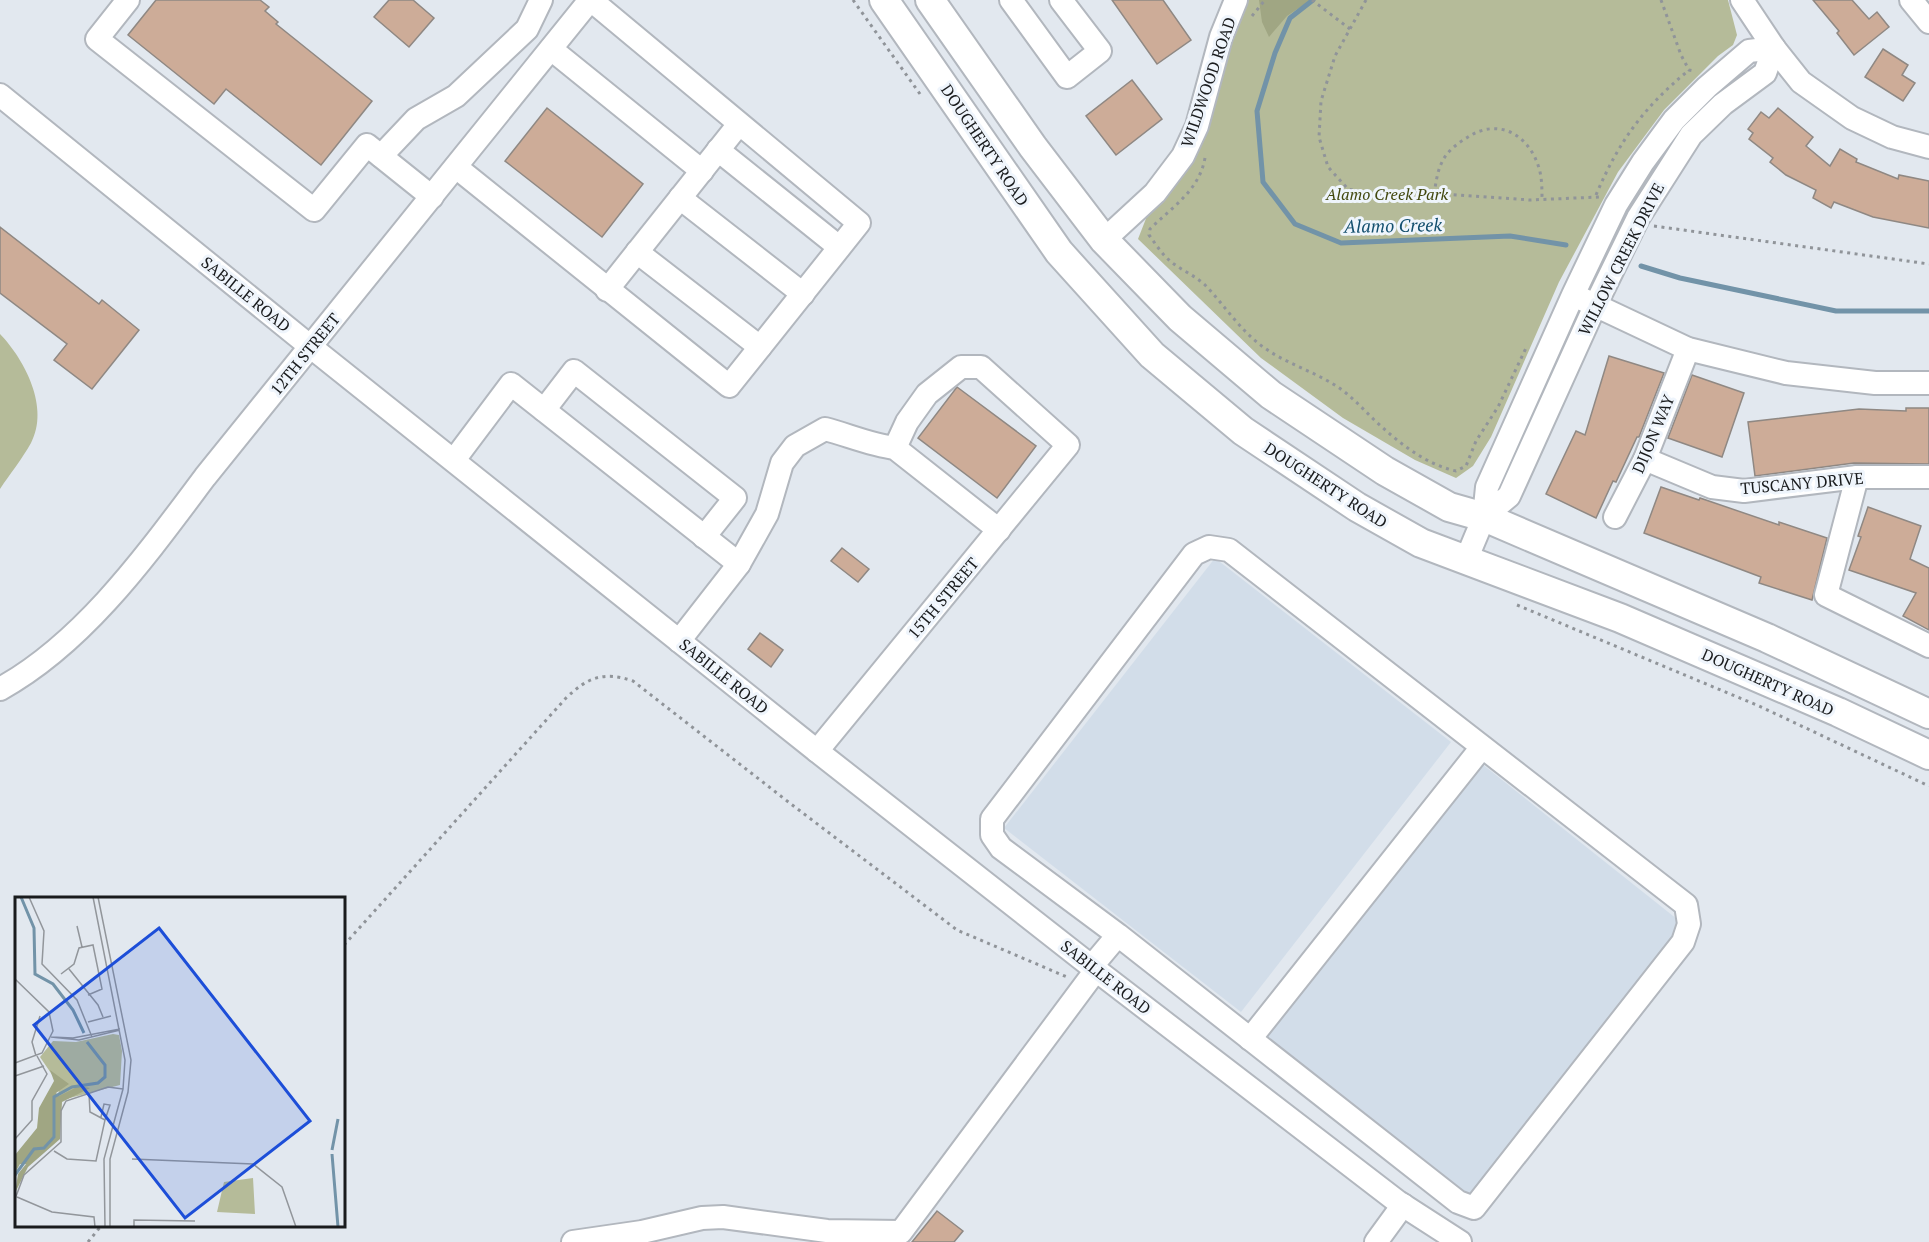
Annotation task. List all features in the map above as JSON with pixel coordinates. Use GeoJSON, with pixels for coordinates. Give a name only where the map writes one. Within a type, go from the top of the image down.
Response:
{"type":"FeatureCollection","features":[{"type":"Feature","properties":{"kind":"main road","name":"DOUGHERTY ROAD"},"geometry":{"type":"LineString","coordinates":[[884,0],[1059,252],[1152,355],[1243,431],[1357,507],[1421,543],[1620,618],[1805,697],[1929,755]]}},
{"type":"Feature","properties":{"kind":"main road"},"geometry":{"type":"LineString","coordinates":[[930,0],[1033,147],[1104,240],[1180,318],[1271,394],[1385,471],[1449,507],[1484,517],[1767,638],[1929,714]]}},
{"type":"Feature","properties":{"kind":"main road"},"geometry":{"type":"LineString","coordinates":[[958,105],[997,134],[1073,229],[1104,240]]}},
{"type":"Feature","properties":{"kind":"street"},"geometry":{"type":"LineString","coordinates":[[128,0],[97,39],[314,210],[367,145],[432,197]]}},
{"type":"Feature","properties":{"kind":"street"},"geometry":{"type":"LineString","coordinates":[[381,156],[416,119],[456,96],[527,29],[541,0]]}},
{"type":"Feature","properties":{"kind":"street"},"geometry":{"type":"LineString","coordinates":[[456,168],[729,386],[803,294],[859,223],[591,0]]}},
{"type":"Feature","properties":{"kind":"street","name":"12TH STREET"},"geometry":{"type":"LineString","coordinates":[[0,689],[52,654],[97,611],[164,532],[591,0]]}},
{"type":"Feature","properties":{"kind":"street"},"geometry":{"type":"LineString","coordinates":[[1011,0],[1066,77],[1100,51],[1061,0]]}},
{"type":"Feature","properties":{"kind":"street"},"geometry":{"type":"LineString","coordinates":[[1742,0],[1774,48],[1801,82],[1852,118],[1892,137],[1929,147]]}},
{"type":"Feature","properties":{"kind":"street"},"geometry":{"type":"LineString","coordinates":[[1911,0],[1929,22]]}},
{"type":"Feature","properties":{"kind":"street","name":"WILDWOOD ROAD"},"geometry":{"type":"LineString","coordinates":[[1104,240],[1155,193],[1183,156],[1197,126],[1218,46],[1239,5]]}},
{"type":"Feature","properties":{"kind":"street","name":"WILLOW CREEK DRIVE"},"geometry":{"type":"LineString","coordinates":[[1466,560],[1484,517],[1487,487],[1616,205],[1643,162],[1674,120],[1707,87],[1749,51],[1774,48],[1765,73],[1723,104],[1690,135],[1638,218],[1595,306],[1509,496],[1484,517]]}},
{"type":"Feature","properties":{"kind":"street"},"geometry":{"type":"LineString","coordinates":[[551,49],[702,171]]}},
{"type":"Feature","properties":{"kind":"street","name":"SABILLE ROAD"},"geometry":{"type":"LineString","coordinates":[[0,95],[1091,973],[1403,1205],[1460,1242]]}},
{"type":"Feature","properties":{"kind":"street"},"geometry":{"type":"LineString","coordinates":[[607,290],[739,124]]}},
{"type":"Feature","properties":{"kind":"street"},"geometry":{"type":"LineString","coordinates":[[718,150],[839,247]]}},
{"type":"Feature","properties":{"kind":"street"},"geometry":{"type":"LineString","coordinates":[[680,198],[803,294]]}},
{"type":"Feature","properties":{"kind":"street"},"geometry":{"type":"LineString","coordinates":[[637,252],[760,347]]}},
{"type":"Feature","properties":{"kind":"street"},"geometry":{"type":"LineString","coordinates":[[1573,295],[1688,349],[1786,373],[1875,383],[1929,383]]}},
{"type":"Feature","properties":{"kind":"street","name":"DIJON WAY"},"geometry":{"type":"LineString","coordinates":[[1615,517],[1645,459],[1688,349]]}},
{"type":"Feature","properties":{"kind":"street","name":"15TH STREET"},"geometry":{"type":"LineString","coordinates":[[817,751],[1068,446],[981,367],[961,367],[927,393],[907,422],[895,448]]}},
{"type":"Feature","properties":{"kind":"street"},"geometry":{"type":"LineString","coordinates":[[544,410],[574,371],[735,498],[704,537]]}},
{"type":"Feature","properties":{"kind":"street"},"geometry":{"type":"LineString","coordinates":[[454,460],[512,384],[739,564]]}},
{"type":"Feature","properties":{"kind":"street"},"geometry":{"type":"LineString","coordinates":[[679,640],[739,564],[766,514],[782,463],[795,446],[825,429],[877,446],[895,448],[999,530]]}},
{"type":"Feature","properties":{"kind":"street","name":"TUSCANY DRIVE"},"geometry":{"type":"LineString","coordinates":[[1645,459],[1712,486],[1744,491],[1857,477],[1929,477]]}},
{"type":"Feature","properties":{"kind":"street"},"geometry":{"type":"LineString","coordinates":[[1857,477],[1826,596],[1929,646]]}},
{"type":"Feature","properties":{"kind":"street"},"geometry":{"type":"LineString","coordinates":[[1209,547],[1229,550],[1686,905],[1689,924],[1683,942],[1474,1208],[1458,1202],[1118,935],[1001,848],[992,835],[992,819],[1194,554],[1209,547]]}},
{"type":"Feature","properties":{"kind":"street"},"geometry":{"type":"LineString","coordinates":[[1250,1039],[1482,747]]}},
{"type":"Feature","properties":{"kind":"street"},"geometry":{"type":"LineString","coordinates":[[573,1242],[642,1232],[702,1218],[723,1217],[827,1231],[901,1232],[1118,935]]}},
{"type":"Feature","properties":{"kind":"street"},"geometry":{"type":"LineString","coordinates":[[1376,1242],[1403,1205]]}},
{"type":"Feature","properties":{"kind":"path"},"geometry":{"type":"LineString","coordinates":[[1239,5],[1256,14],[1265,0]]}},
{"type":"Feature","properties":{"kind":"path"},"geometry":{"type":"LineString","coordinates":[[1312,0],[1350,29]]}},
{"type":"Feature","properties":{"kind":"path"},"geometry":{"type":"LineString","coordinates":[[1366,0],[1335,56],[1321,101],[1319,137],[1328,168],[1348,189],[1378,196],[1414,192],[1542,200],[1596,195],[1613,158],[1639,118],[1654,101],[1689,70]]}},
{"type":"Feature","properties":{"kind":"path"},"geometry":{"type":"LineString","coordinates":[[1661,0],[1681,55],[1689,70],[1698,72]]}},
{"type":"Feature","properties":{"kind":"path"},"geometry":{"type":"LineString","coordinates":[[1434,194],[1442,162],[1450,150],[1476,131],[1503,128],[1514,133],[1531,151],[1540,170],[1542,200]]}},
{"type":"Feature","properties":{"kind":"path"},"geometry":{"type":"LineString","coordinates":[[1205,157],[1204,166],[1195,183],[1182,201],[1150,229],[1149,235],[1168,260],[1205,285],[1244,331],[1263,348],[1340,388],[1360,404],[1381,427],[1431,462],[1456,471],[1466,466],[1476,441],[1498,407],[1527,346]]}},
{"type":"Feature","properties":{"kind":"path"},"geometry":{"type":"LineString","coordinates":[[1650,226],[1929,264]]}},
{"type":"Feature","properties":{"kind":"path"},"geometry":{"type":"LineString","coordinates":[[1517,605],[1759,706],[1929,786]]}},
{"type":"Feature","properties":{"kind":"path"},"geometry":{"type":"LineString","coordinates":[[345,944],[566,698],[581,684],[601,676],[618,676],[633,681],[957,930],[1091,973]]}},
{"type":"Feature","properties":{"kind":"path"},"geometry":{"type":"LineString","coordinates":[[88,1242],[100,1227]]}},
{"type":"Feature","properties":{"kind":"shaded area"},"geometry":{"type":"Polygon","coordinates":[[[1215,558],[1451,742],[1241,1012],[1004,828],[1215,558]]]}},
{"type":"Feature","properties":{"kind":"shaded area"},"geometry":{"type":"Polygon","coordinates":[[[1482,764],[1687,927],[1471,1200],[1265,1038],[1482,764]]]}},
{"type":"Feature","properties":{"kind":"green space","name":"Alamo Creek Park"},"geometry":{"type":"Polygon","coordinates":[[[1247,0],[1728,0],[1737,35],[1733,45],[1718,56],[1664,110],[1618,172],[1559,282],[1491,437],[1473,466],[1456,478],[1415,460],[1343,418],[1261,358],[1138,239],[1147,216],[1163,202],[1201,137],[1247,0]]]}},
{"type":"Feature","properties":{"kind":"green space"},"geometry":{"type":"Polygon","coordinates":[[[1259,0],[1311,0],[1287,16],[1269,37],[1262,22],[1259,0]]]}},
{"type":"Feature","properties":{"kind":"green space"},"geometry":{"type":"Polygon","coordinates":[[[0,334],[26,371],[32,385],[38,415],[31,443],[0,489],[0,334]]]}},
{"type":"Feature","properties":{"kind":"building"},"geometry":{"type":"Polygon","coordinates":[[[156,0],[260,0],[269,7],[265,11],[278,22],[276,24],[372,101],[321,165],[226,89],[214,104],[128,35],[156,0]]]}},
{"type":"Feature","properties":{"kind":"building"},"geometry":{"type":"Polygon","coordinates":[[[389,0],[413,0],[434,18],[409,47],[374,17],[389,0]]]}},
{"type":"Feature","properties":{"kind":"building"},"geometry":{"type":"Polygon","coordinates":[[[1112,0],[1163,0],[1191,40],[1157,64],[1112,0]]]}},
{"type":"Feature","properties":{"kind":"building"},"geometry":{"type":"Polygon","coordinates":[[[1813,0],[1852,0],[1869,19],[1877,12],[1889,27],[1854,55],[1837,33],[1839,31],[1813,0]]]}},
{"type":"Feature","properties":{"kind":"building"},"geometry":{"type":"Polygon","coordinates":[[[1883,49],[1908,65],[1902,75],[1915,83],[1903,101],[1865,77],[1883,49]]]}},
{"type":"Feature","properties":{"kind":"building"},"geometry":{"type":"Polygon","coordinates":[[[1132,80],[1162,119],[1116,155],[1086,116],[1132,80]]]}},
{"type":"Feature","properties":{"kind":"building"},"geometry":{"type":"Polygon","coordinates":[[[547,108],[643,184],[602,237],[505,161],[547,108]]]}},
{"type":"Feature","properties":{"kind":"building"},"geometry":{"type":"Polygon","coordinates":[[[1778,108],[1813,137],[1806,146],[1830,166],[1840,149],[1857,159],[1856,162],[1898,179],[1899,175],[1929,181],[1929,228],[1873,217],[1834,202],[1831,208],[1813,198],[1816,190],[1786,175],[1770,162],[1773,158],[1749,139],[1753,133],[1748,129],[1761,112],[1769,118],[1778,108]]]}},
{"type":"Feature","properties":{"kind":"building"},"geometry":{"type":"Polygon","coordinates":[[[0,227],[99,304],[102,300],[139,330],[92,389],[54,360],[67,344],[0,293],[0,227]]]}},
{"type":"Feature","properties":{"kind":"building"},"geometry":{"type":"Polygon","coordinates":[[[1609,356],[1664,373],[1639,437],[1616,482],[1613,481],[1596,518],[1546,494],[1576,431],[1585,435],[1609,356]]]}},
{"type":"Feature","properties":{"kind":"building"},"geometry":{"type":"Polygon","coordinates":[[[1692,375],[1744,393],[1722,457],[1668,438],[1692,375]]]}},
{"type":"Feature","properties":{"kind":"building"},"geometry":{"type":"Polygon","coordinates":[[[957,387],[1036,446],[997,498],[918,438],[957,387]]]}},
{"type":"Feature","properties":{"kind":"building"},"geometry":{"type":"Polygon","coordinates":[[[1906,408],[1929,408],[1929,464],[1854,463],[1755,476],[1748,422],[1859,409],[1906,411],[1906,408]]]}},
{"type":"Feature","properties":{"kind":"building"},"geometry":{"type":"Polygon","coordinates":[[[1661,487],[1827,538],[1812,600],[1759,583],[1761,577],[1644,533],[1661,487]]]}},
{"type":"Feature","properties":{"kind":"building"},"geometry":{"type":"Polygon","coordinates":[[[1868,507],[1921,526],[1910,559],[1929,568],[1929,630],[1903,616],[1916,593],[1849,570],[1861,537],[1858,536],[1868,507]]]}},
{"type":"Feature","properties":{"kind":"building"},"geometry":{"type":"Polygon","coordinates":[[[842,548],[869,569],[858,582],[831,561],[842,548]]]}},
{"type":"Feature","properties":{"kind":"building"},"geometry":{"type":"Polygon","coordinates":[[[760,633],[783,650],[771,667],[748,649],[760,633]]]}},
{"type":"Feature","properties":{"kind":"building"},"geometry":{"type":"Polygon","coordinates":[[[937,1211],[963,1231],[954,1242],[912,1242],[937,1211]]]}},
{"type":"Feature","properties":{"kind":"waterway","name":"Alamo Creek"},"geometry":{"type":"LineString","coordinates":[[1313,0],[1290,18],[1275,53],[1257,111],[1263,182],[1295,224],[1341,243],[1510,236],[1566,245]]}},
{"type":"Feature","properties":{"kind":"waterway","name":"Alamo Creek"},"geometry":{"type":"LineString","coordinates":[[1641,266],[1680,278],[1836,311],[1929,311]]}}]}
